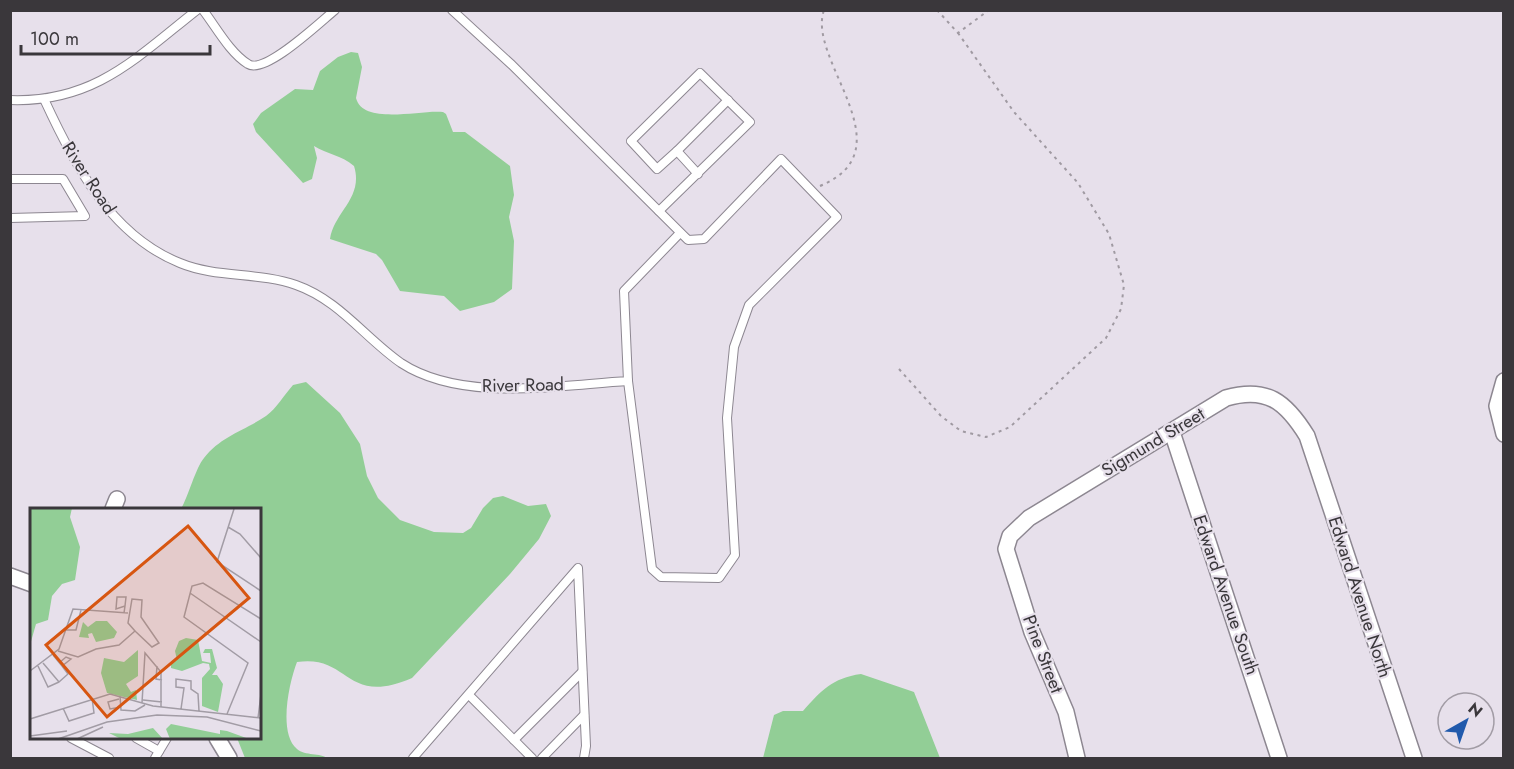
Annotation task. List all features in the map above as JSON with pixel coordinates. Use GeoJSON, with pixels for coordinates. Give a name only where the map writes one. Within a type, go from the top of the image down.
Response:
{"type":"FeatureCollection","features":[{"type":"Feature","properties":{"kind":"street"},"geometry":{"type":"LineString","coordinates":[[1503,381],[1497,406],[1503,434]]}},
{"type":"Feature","properties":{"kind":"street","name":"Sigmund Street"},"geometry":{"type":"LineString","coordinates":[[1006,549],[1010,536],[1029,518],[1226,399],[1241,394],[1258,394],[1280,401],[1294,415],[1308,436]]}},
{"type":"Feature","properties":{"kind":"street","name":"Edward Avenue South"},"geometry":{"type":"LineString","coordinates":[[1172,432],[1279,759]]}},
{"type":"Feature","properties":{"kind":"street","name":"Edward Avenue North"},"geometry":{"type":"LineString","coordinates":[[1308,436],[1414,759]]}},
{"type":"Feature","properties":{"kind":"street","name":"Pine Street"},"geometry":{"type":"LineString","coordinates":[[1006,549],[1032,632],[1066,712],[1077,759]]}},
{"type":"Feature","properties":{"kind":"street"},"geometry":{"type":"LineString","coordinates":[[10,576],[30,583]]}},
{"type":"Feature","properties":{"kind":"street"},"geometry":{"type":"LineString","coordinates":[[218,739],[230,759]]}},
{"type":"Feature","properties":{"kind":"lane"},"geometry":{"type":"LineString","coordinates":[[10,100],[44,99],[85,90],[119,71],[197,10]]}},
{"type":"Feature","properties":{"kind":"lane"},"geometry":{"type":"LineString","coordinates":[[203,10],[247,63],[258,66],[273,60],[335,10]]}},
{"type":"Feature","properties":{"kind":"lane"},"geometry":{"type":"LineString","coordinates":[[452,10],[512,65],[659,212],[681,233],[688,240],[704,239],[781,159],[837,217],[749,305],[734,346],[727,418],[735,555],[719,578],[661,577],[652,569],[628,381],[624,291],[681,233]]}},
{"type":"Feature","properties":{"kind":"lane"},"geometry":{"type":"LineString","coordinates":[[659,212],[750,122],[728,100],[700,73],[631,141],[657,169],[728,100]]}},
{"type":"Feature","properties":{"kind":"lane","name":"River Road"},"geometry":{"type":"LineString","coordinates":[[44,99],[67,147],[91,187],[115,219],[139,240],[180,263],[296,285],[341,310],[378,346],[404,364],[456,385],[523,387],[628,381]]}},
{"type":"Feature","properties":{"kind":"lane"},"geometry":{"type":"LineString","coordinates":[[676,151],[698,174]]}},
{"type":"Feature","properties":{"kind":"lane"},"geometry":{"type":"LineString","coordinates":[[10,179],[63,179],[85,216],[10,218]]}},
{"type":"Feature","properties":{"kind":"lane"},"geometry":{"type":"LineString","coordinates":[[413,759],[578,568],[586,746],[584,759]]}},
{"type":"Feature","properties":{"kind":"lane"},"geometry":{"type":"LineString","coordinates":[[514,740],[582,672]]}},
{"type":"Feature","properties":{"kind":"lane"},"geometry":{"type":"LineString","coordinates":[[469,695],[532,759]]}},
{"type":"Feature","properties":{"kind":"lane"},"geometry":{"type":"LineString","coordinates":[[542,759],[584,716]]}},
{"type":"Feature","properties":{"kind":"lane"},"geometry":{"type":"LineString","coordinates":[[73,739],[109,759]]}},
{"type":"Feature","properties":{"kind":"lane"},"geometry":{"type":"LineString","coordinates":[[138,739],[159,751]]}},
{"type":"Feature","properties":{"kind":"lane"},"geometry":{"type":"LineString","coordinates":[[155,759],[166,739]]}},
{"type":"Feature","properties":{"kind":"path"},"geometry":{"type":"LineString","coordinates":[[812,189],[837,179],[852,160],[857,131],[851,106],[822,31],[824,10]]}},
{"type":"Feature","properties":{"kind":"path"},"geometry":{"type":"LineString","coordinates":[[899,369],[941,416],[961,431],[986,437],[1010,427],[1106,338],[1121,309],[1124,285],[1109,234],[1078,183],[1014,112],[958,33],[937,10]]}},
{"type":"Feature","properties":{"kind":"path"},"geometry":{"type":"LineString","coordinates":[[958,33],[989,10]]}},
{"type":"Feature","properties":{"kind":"green space"},"geometry":{"type":"Polygon","coordinates":[[[351,52],[358,53],[362,67],[356,98],[361,107],[381,114],[443,112],[453,132],[465,132],[510,166],[514,195],[509,217],[514,241],[512,289],[494,302],[460,311],[444,296],[400,291],[376,254],[330,239],[355,187],[354,166],[314,146],[317,158],[312,179],[303,183],[256,132],[253,124],[261,113],[295,89],[313,90],[320,71],[338,57],[351,52]]]}},
{"type":"Feature","properties":{"kind":"green space"},"geometry":{"type":"Polygon","coordinates":[[[306,382],[340,413],[360,444],[367,476],[378,498],[400,520],[434,532],[463,533],[471,528],[483,508],[493,498],[503,496],[528,506],[546,504],[551,516],[539,539],[510,574],[412,678],[390,685],[373,687],[360,684],[328,665],[297,662],[287,707],[288,732],[291,742],[304,753],[327,758],[245,758],[237,739],[261,739],[261,508],[181,508],[198,468],[211,450],[225,439],[266,416],[293,385],[306,382]]]}},
{"type":"Feature","properties":{"kind":"green space"},"geometry":{"type":"Polygon","coordinates":[[[861,674],[914,692],[940,758],[763,758],[774,715],[783,711],[803,711],[828,686],[861,674]]]}}]}
